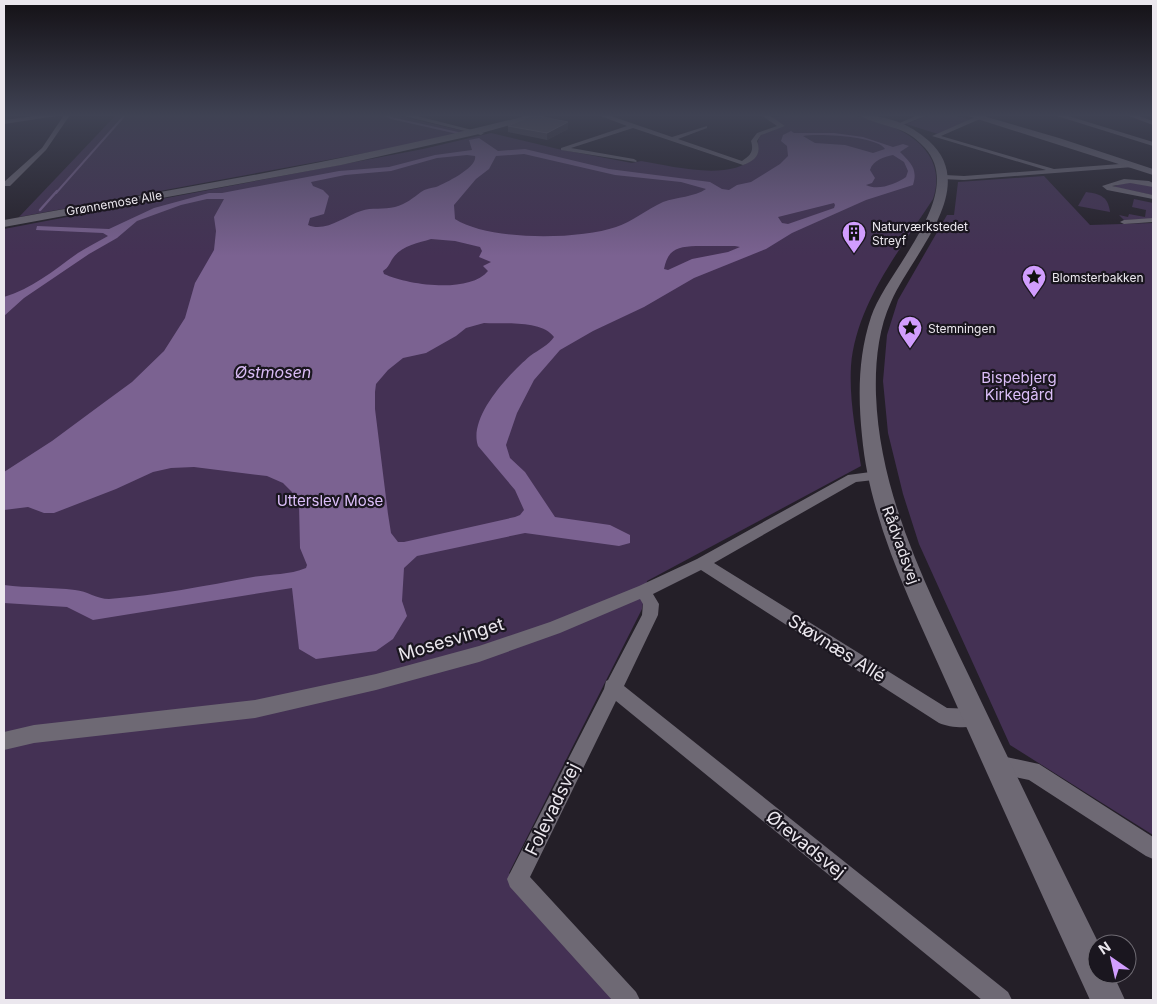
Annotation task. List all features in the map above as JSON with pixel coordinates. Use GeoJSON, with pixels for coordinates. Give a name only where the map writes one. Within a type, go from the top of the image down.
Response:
{"type":"FeatureCollection","features":[{"type":"Feature","properties":{"kind":"street"},"geometry":{"type":"LineString","coordinates":[[7,184],[30,162]]}},
{"type":"Feature","properties":{"kind":"street","name":"Grønnemose Alle"},"geometry":{"type":"LineString","coordinates":[[4,224],[334,162]]}},
{"type":"Feature","properties":{"kind":"street"},"geometry":{"type":"LineString","coordinates":[[940,162],[945,178],[1153,164]]}},
{"type":"Feature","properties":{"kind":"street"},"geometry":{"type":"LineString","coordinates":[[1022,162],[1057,171]]}},
{"type":"Feature","properties":{"kind":"street"},"geometry":{"type":"LineString","coordinates":[[1123,162],[1153,172]]}},
{"type":"Feature","properties":{"kind":"street","name":"Rådvadsvej"},"geometry":{"type":"LineString","coordinates":[[945,178],[943,194],[936,211],[884,300],[873,334],[867,382],[872,449],[889,512],[917,588],[997,765],[1108,1000]]}},
{"type":"Feature","properties":{"kind":"street"},"geometry":{"type":"LineString","coordinates":[[1153,185],[1130,180],[1119,180],[1106,186],[1153,197]]}},
{"type":"Feature","properties":{"kind":"street"},"geometry":{"type":"LineString","coordinates":[[1124,222],[1153,220]]}},
{"type":"Feature","properties":{"kind":"street","name":"Mosesvinget"},"geometry":{"type":"LineString","coordinates":[[4,741],[34,734],[255,709],[376,682],[479,654],[545,631],[644,591],[702,562],[853,478],[878,476]]}},
{"type":"Feature","properties":{"kind":"street","name":"Støvnæs Allé"},"geometry":{"type":"LineString","coordinates":[[702,562],[945,717],[976,718]]}},
{"type":"Feature","properties":{"kind":"street","name":"Folevadsvej"},"geometry":{"type":"LineString","coordinates":[[628,1000],[518,879],[612,687],[650,615],[651,604],[644,591]]}},
{"type":"Feature","properties":{"kind":"street","name":"Ørevadsvej"},"geometry":{"type":"LineString","coordinates":[[612,687],[1000,1000]]}},
{"type":"Feature","properties":{"kind":"street"},"geometry":{"type":"LineString","coordinates":[[997,765],[1032,772],[1153,849]]}},
{"type":"Feature","properties":{"kind":"green space"},"geometry":{"type":"Polygon","coordinates":[[[71,162],[318,162],[19,217],[71,162]]]}},
{"type":"Feature","properties":{"kind":"green space","name":"Utterslev Mose"},"geometry":{"type":"Polygon","coordinates":[[[356,162],[646,162],[684,169],[716,171],[744,165],[748,162],[932,162],[936,181],[933,199],[881,278],[870,299],[855,343],[851,366],[851,391],[861,466],[647,581],[642,609],[509,873],[620,1000],[4,1000],[4,229],[356,162]]]}},
{"type":"Feature","properties":{"kind":"green space","name":"Bispebjerg Kirkegård"},"geometry":{"type":"Polygon","coordinates":[[[1044,176],[1090,225],[1153,223],[1153,835],[1010,745],[919,544],[903,494],[888,433],[883,381],[887,335],[898,300],[947,215],[954,215],[958,182],[1044,176]]]}},
{"type":"Feature","properties":{"kind":"green space"},"geometry":{"type":"Polygon","coordinates":[[[1124,182],[1153,186],[1153,195],[1113,187],[1122,183],[1127,184],[1124,182]]]}},
{"type":"Feature","properties":{"kind":"green space"},"geometry":{"type":"Polygon","coordinates":[[[1086,192],[1103,197],[1108,203],[1110,212],[1078,206],[1086,192]]]}},
{"type":"Feature","properties":{"kind":"green space"},"geometry":{"type":"Polygon","coordinates":[[[1134,199],[1153,203],[1153,219],[1124,220],[1119,215],[1128,217],[1129,214],[1145,217],[1146,210],[1132,207],[1134,199]]]}},
{"type":"Feature","properties":{"kind":"water","name":"Østmosen"},"geometry":{"type":"Polygon","coordinates":[[[409,162],[423,162],[391,171],[345,175],[311,182],[313,186],[323,190],[329,196],[324,214],[310,218],[308,225],[321,227],[365,210],[399,206],[423,191],[454,178],[467,170],[474,162],[493,162],[489,169],[476,179],[454,205],[455,219],[470,226],[511,235],[557,236],[600,231],[616,227],[663,202],[696,194],[706,189],[681,182],[615,175],[558,162],[579,162],[609,169],[710,182],[722,189],[729,190],[737,185],[751,182],[782,162],[875,162],[870,170],[875,178],[872,183],[866,185],[871,187],[887,186],[906,177],[908,171],[904,162],[908,162],[915,175],[913,185],[866,200],[792,233],[766,249],[694,278],[644,307],[593,331],[560,350],[534,380],[517,413],[506,445],[510,458],[525,472],[555,517],[610,525],[630,535],[630,543],[619,546],[525,533],[417,556],[404,568],[402,601],[407,616],[393,639],[376,651],[316,659],[299,649],[292,588],[93,620],[67,607],[4,603],[4,585],[75,590],[109,599],[163,593],[287,573],[306,568],[307,565],[300,548],[299,504],[292,492],[283,483],[267,476],[194,467],[171,468],[153,472],[116,489],[54,513],[44,513],[28,507],[4,510],[4,472],[52,441],[132,382],[164,351],[185,318],[195,283],[214,250],[216,231],[214,217],[224,199],[207,199],[181,205],[137,221],[117,238],[89,254],[24,298],[4,316],[4,297],[33,284],[78,253],[108,236],[103,233],[36,230],[37,226],[109,229],[154,208],[209,193],[222,193],[339,171],[389,167],[409,162]],[[834,203],[778,217],[782,223],[788,224],[834,208],[835,205],[834,203]],[[431,239],[400,251],[383,271],[384,274],[422,284],[453,285],[467,283],[479,278],[488,271],[483,266],[491,262],[479,257],[482,251],[480,247],[455,241],[431,239]],[[696,246],[674,250],[668,257],[664,269],[668,270],[692,259],[728,252],[740,247],[735,246],[696,246]],[[484,323],[466,328],[426,353],[403,358],[388,370],[376,384],[375,409],[388,514],[391,533],[398,542],[515,517],[524,510],[515,490],[478,446],[479,422],[492,397],[502,385],[521,364],[554,337],[541,328],[532,325],[484,323]]]}},
{"type":"Feature","properties":{"kind":"waterway"},"geometry":{"type":"LineString","coordinates":[[56,193],[84,162]]}},
{"type":"Feature","properties":{"kind":"waterway"},"geometry":{"type":"LineString","coordinates":[[40,210],[57,191]]}},
{"type":"Feature","properties":{"kind":"place","name":"Naturværkstedet Streyf"},"geometry":{"type":"Point","coordinates":[854,254]}},
{"type":"Feature","properties":{"kind":"place","name":"Blomsterbakken"},"geometry":{"type":"Point","coordinates":[1034,298]}},
{"type":"Feature","properties":{"kind":"place","name":"Stemningen"},"geometry":{"type":"Point","coordinates":[910,349]}}]}
